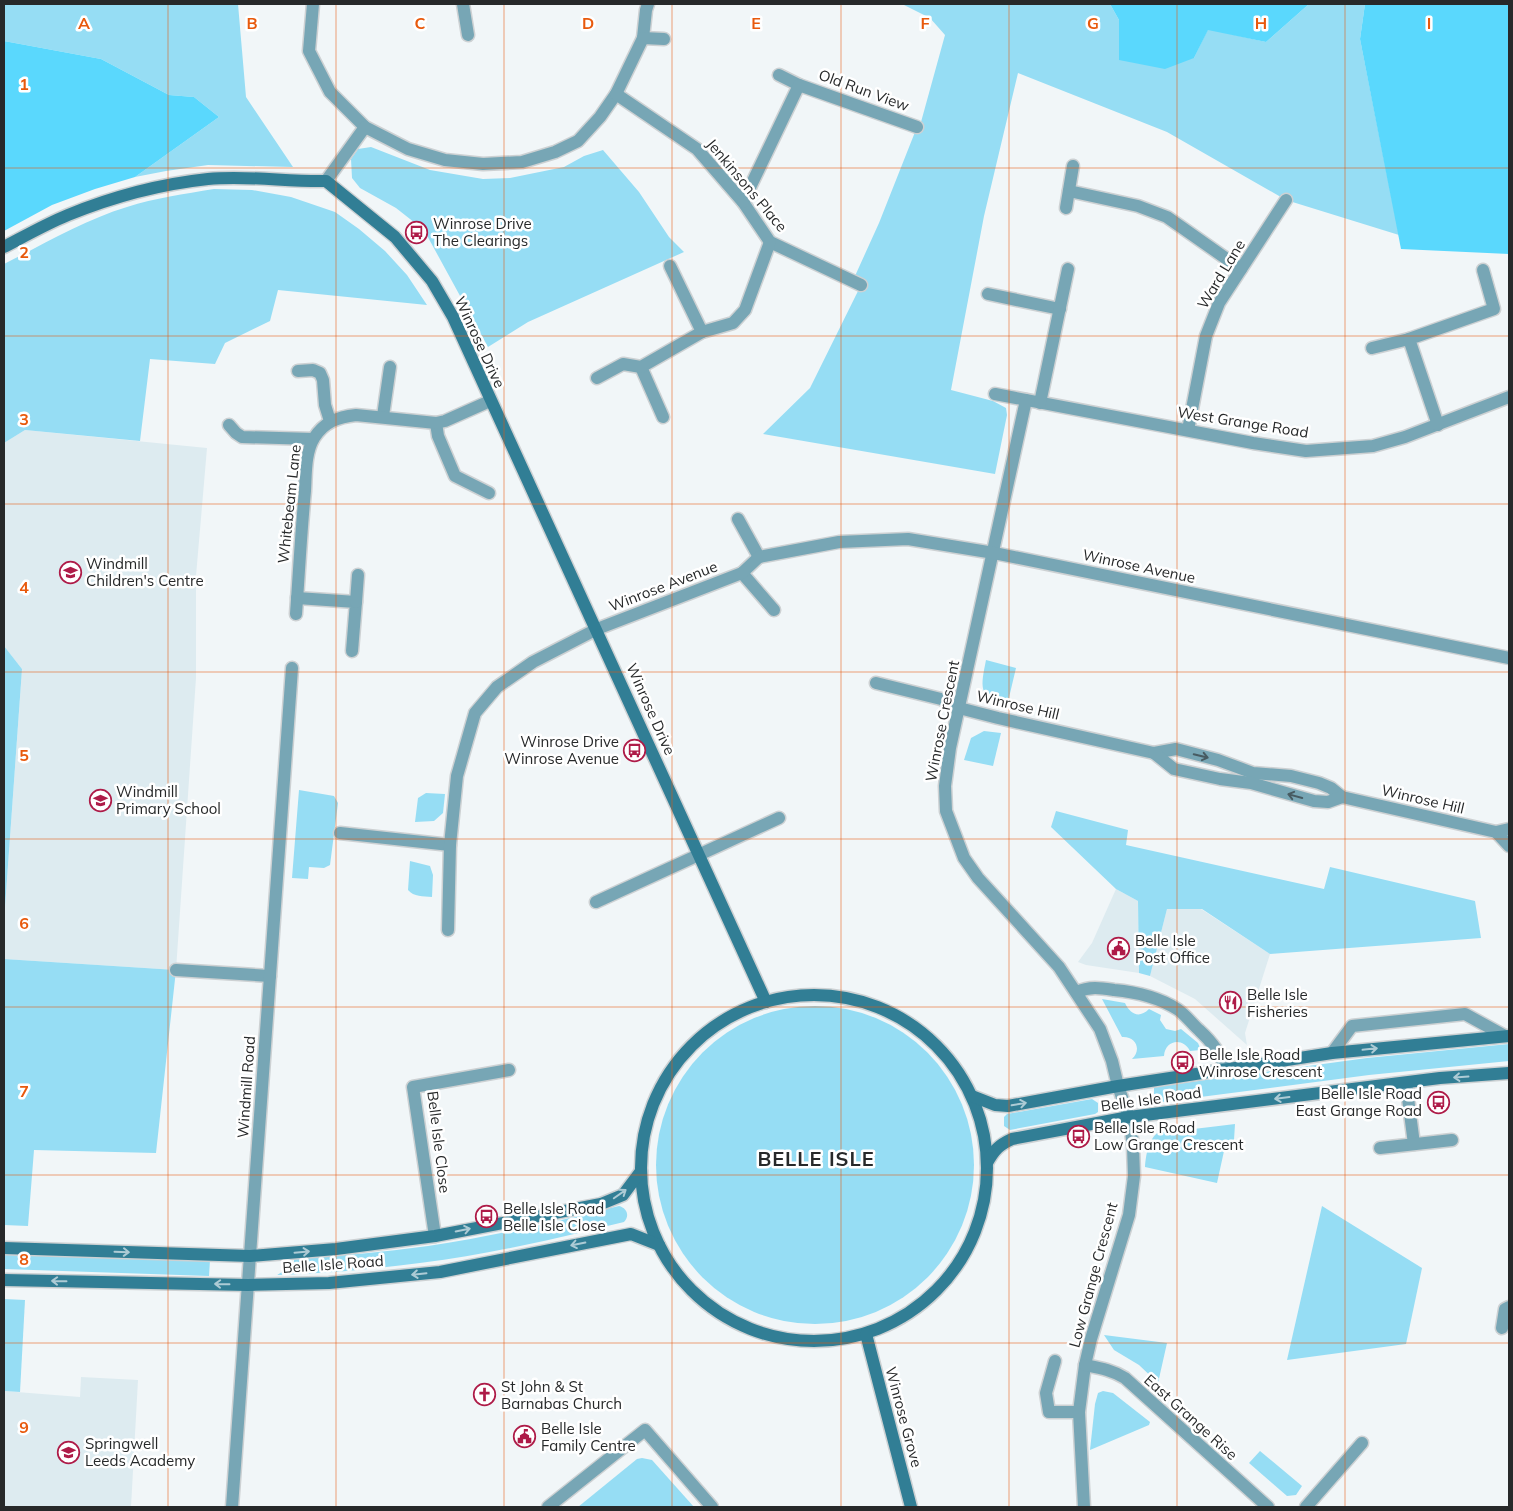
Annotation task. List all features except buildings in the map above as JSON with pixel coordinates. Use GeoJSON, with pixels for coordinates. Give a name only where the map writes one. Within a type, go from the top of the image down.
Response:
{"type":"FeatureCollection","features":[{"type":"Feature","properties":{"kind":"street"},"geometry":{"type":"LineString","coordinates":[[314,4],[309,51],[330,92],[365,127],[408,149],[445,160],[482,164],[522,162],[555,152],[578,141],[600,117],[616,94],[643,38],[648,4]]}},
{"type":"Feature","properties":{"kind":"street"},"geometry":{"type":"LineString","coordinates":[[463,4],[468,35]]}},
{"type":"Feature","properties":{"kind":"street"},"geometry":{"type":"LineString","coordinates":[[643,38],[664,39]]}},
{"type":"Feature","properties":{"kind":"street","name":"Old Run View"},"geometry":{"type":"LineString","coordinates":[[779,75],[799,84],[917,126]]}},
{"type":"Feature","properties":{"kind":"street","name":"Old Run View"},"geometry":{"type":"LineString","coordinates":[[743,202],[799,84]]}},
{"type":"Feature","properties":{"kind":"street","name":"Jenkinsons Place"},"geometry":{"type":"LineString","coordinates":[[616,94],[697,149],[743,202],[770,242],[861,285]]}},
{"type":"Feature","properties":{"kind":"street"},"geometry":{"type":"LineString","coordinates":[[4,247],[68,215],[112,199],[156,188],[208,179],[258,178],[299,182],[326,181],[365,127]]}},
{"type":"Feature","properties":{"kind":"street"},"geometry":{"type":"LineString","coordinates":[[1066,208],[1073,166]]}},
{"type":"Feature","properties":{"kind":"street","name":"Winrose Drive"},"geometry":{"type":"LineString","coordinates":[[326,181],[395,237],[432,281],[453,317],[490,402],[597,630],[766,1002]]}},
{"type":"Feature","properties":{"kind":"street"},"geometry":{"type":"LineString","coordinates":[[1069,190],[1138,206],[1167,217],[1241,269]]}},
{"type":"Feature","properties":{"kind":"street","name":"Ward Lane"},"geometry":{"type":"LineString","coordinates":[[1188,430],[1206,336],[1219,303],[1286,200]]}},
{"type":"Feature","properties":{"kind":"street"},"geometry":{"type":"LineString","coordinates":[[597,378],[623,364],[641,367],[702,332],[733,322],[746,310],[770,242]]}},
{"type":"Feature","properties":{"kind":"street"},"geometry":{"type":"LineString","coordinates":[[670,266],[702,332]]}},
{"type":"Feature","properties":{"kind":"street"},"geometry":{"type":"LineString","coordinates":[[1040,403],[1068,269]]}},
{"type":"Feature","properties":{"kind":"street"},"geometry":{"type":"LineString","coordinates":[[1372,348],[1409,339],[1494,309],[1483,270]]}},
{"type":"Feature","properties":{"kind":"street"},"geometry":{"type":"LineString","coordinates":[[988,294],[1060,308]]}},
{"type":"Feature","properties":{"kind":"street"},"geometry":{"type":"LineString","coordinates":[[1409,339],[1438,424]]}},
{"type":"Feature","properties":{"kind":"street"},"geometry":{"type":"LineString","coordinates":[[382,416],[390,367]]}},
{"type":"Feature","properties":{"kind":"street"},"geometry":{"type":"LineString","coordinates":[[641,367],[663,417]]}},
{"type":"Feature","properties":{"kind":"street"},"geometry":{"type":"LineString","coordinates":[[298,371],[313,370],[320,373],[323,380],[325,405],[330,421],[344,416],[356,415],[382,416],[436,423],[490,402]]}},
{"type":"Feature","properties":{"kind":"street","name":"West Grange Road"},"geometry":{"type":"LineString","coordinates":[[995,394],[1253,443],[1306,451],[1372,446],[1405,437],[1509,397]]}},
{"type":"Feature","properties":{"kind":"street","name":"Winrose Crescent"},"geometry":{"type":"LineString","coordinates":[[1026,400],[949,754],[944,786],[946,811],[964,858],[978,878],[1059,967],[1100,1029],[1129,1117]]}},
{"type":"Feature","properties":{"kind":"street","name":"Whitebeam Lane"},"geometry":{"type":"LineString","coordinates":[[296,614],[308,455],[313,439],[330,421]]}},
{"type":"Feature","properties":{"kind":"street"},"geometry":{"type":"LineString","coordinates":[[436,423],[438,436],[455,476],[489,493]]}},
{"type":"Feature","properties":{"kind":"street"},"geometry":{"type":"LineString","coordinates":[[229,425],[242,437],[313,439]]}},
{"type":"Feature","properties":{"kind":"street"},"geometry":{"type":"LineString","coordinates":[[738,519],[759,557]]}},
{"type":"Feature","properties":{"kind":"street","name":"Winrose Avenue"},"geometry":{"type":"LineString","coordinates":[[448,930],[450,845],[457,776],[475,713],[497,686],[533,662],[597,630],[742,573],[759,557],[839,542],[908,539],[994,553],[1509,658]]}},
{"type":"Feature","properties":{"kind":"street","name":"Winrose Avenue"},"geometry":{"type":"LineString","coordinates":[[742,573],[774,610]]}},
{"type":"Feature","properties":{"kind":"street"},"geometry":{"type":"LineString","coordinates":[[352,651],[358,576]]}},
{"type":"Feature","properties":{"kind":"street"},"geometry":{"type":"LineString","coordinates":[[297,598],[356,602]]}},
{"type":"Feature","properties":{"kind":"street","name":"Windmill Road"},"geometry":{"type":"LineString","coordinates":[[232,1507],[292,668]]}},
{"type":"Feature","properties":{"kind":"street","name":"Winrose Hill"},"geometry":{"type":"LineString","coordinates":[[876,683],[941,699],[958,708],[1154,753],[1176,750],[1218,760],[1252,778],[1314,801],[1328,802],[1342,797]]}},
{"type":"Feature","properties":{"kind":"street","name":"Winrose Hill"},"geometry":{"type":"LineString","coordinates":[[1154,753],[1174,769],[1220,779],[1291,776],[1319,783],[1331,788],[1342,797],[1496,832],[1509,828]]}},
{"type":"Feature","properties":{"kind":"street"},"geometry":{"type":"LineString","coordinates":[[596,902],[779,818]]}},
{"type":"Feature","properties":{"kind":"street"},"geometry":{"type":"LineString","coordinates":[[1496,832],[1509,846]]}},
{"type":"Feature","properties":{"kind":"street"},"geometry":{"type":"LineString","coordinates":[[340,833],[450,845]]}},
{"type":"Feature","properties":{"kind":"street"},"geometry":{"type":"LineString","coordinates":[[176,970],[270,976]]}},
{"type":"Feature","properties":{"kind":"street"},"geometry":{"type":"LineString","coordinates":[[1077,992],[1085,988],[1095,988],[1141,994],[1178,1010],[1205,1036],[1218,1052],[1225,1068]]}},
{"type":"Feature","properties":{"kind":"street"},"geometry":{"type":"LineString","coordinates":[[801,995],[837,996],[877,1006],[914,1026],[948,1057],[972,1096],[986,1143],[987,1163],[983,1207],[968,1248],[950,1277],[926,1301],[897,1321],[866,1334],[835,1341],[803,1342],[766,1335],[732,1321],[690,1289],[659,1245],[648,1217],[641,1171],[646,1126],[663,1083],[680,1058],[702,1036],[732,1016],[766,1002],[801,995]]}},
{"type":"Feature","properties":{"kind":"street","name":"Belle Isle Road"},"geometry":{"type":"LineString","coordinates":[[1332,1053],[1352,1026],[1465,1014],[1507,1036]]}},
{"type":"Feature","properties":{"kind":"street","name":"Belle Isle Road"},"geometry":{"type":"LineString","coordinates":[[972,1096],[995,1105],[1008,1106],[1225,1068],[1332,1053],[1507,1036]]}},
{"type":"Feature","properties":{"kind":"street","name":"Belle Isle Close"},"geometry":{"type":"LineString","coordinates":[[435,1236],[413,1087],[509,1070]]}},
{"type":"Feature","properties":{"kind":"street","name":"Belle Isle Road"},"geometry":{"type":"LineString","coordinates":[[987,1163],[993,1151],[1000,1144],[1012,1139],[1129,1117],[1406,1082],[1509,1073]]}},
{"type":"Feature","properties":{"kind":"street"},"geometry":{"type":"LineString","coordinates":[[1406,1082],[1414,1144]]}},
{"type":"Feature","properties":{"kind":"street","name":"Low Grange Crescent"},"geometry":{"type":"LineString","coordinates":[[1084,1507],[1080,1412],[1085,1365],[1096,1318],[1129,1215],[1134,1176],[1133,1146],[1129,1117]]}},
{"type":"Feature","properties":{"kind":"street"},"geometry":{"type":"LineString","coordinates":[[1380,1148],[1452,1140]]}},
{"type":"Feature","properties":{"kind":"street","name":"Belle Isle Road"},"geometry":{"type":"LineString","coordinates":[[4,1248],[250,1256],[336,1249],[435,1236],[601,1204],[623,1195],[641,1171]]}},
{"type":"Feature","properties":{"kind":"street","name":"Belle Isle Road"},"geometry":{"type":"LineString","coordinates":[[4,1280],[248,1285],[329,1283],[440,1272],[631,1234],[659,1245]]}},
{"type":"Feature","properties":{"kind":"street"},"geometry":{"type":"LineString","coordinates":[[1502,1328],[1505,1309],[1509,1307]]}},
{"type":"Feature","properties":{"kind":"street","name":"Winrose Grove"},"geometry":{"type":"LineString","coordinates":[[866,1334],[911,1507]]}},
{"type":"Feature","properties":{"kind":"street","name":"Low Grange Crescent"},"geometry":{"type":"LineString","coordinates":[[1055,1361],[1046,1394],[1049,1412],[1080,1412]]}},
{"type":"Feature","properties":{"kind":"street","name":"East Grange Rise"},"geometry":{"type":"LineString","coordinates":[[1085,1365],[1115,1372],[1125,1378],[1268,1507]]}},
{"type":"Feature","properties":{"kind":"street"},"geometry":{"type":"LineString","coordinates":[[548,1507],[645,1430],[712,1507]]}},
{"type":"Feature","properties":{"kind":"street"},"geometry":{"type":"LineString","coordinates":[[1306,1507],[1362,1443]]}},
{"type":"Feature","properties":{"kind":"shaded area"},"geometry":{"type":"Polygon","coordinates":[[[4,4],[238,4],[246,97],[293,167],[208,165],[135,177],[219,117],[194,97],[169,95],[101,59],[4,41],[4,4]]]}},
{"type":"Feature","properties":{"kind":"shaded area"},"geometry":{"type":"Polygon","coordinates":[[[902,4],[1110,4],[1119,20],[1119,60],[1194,58],[1208,29],[1266,42],[1309,4],[1365,4],[1360,39],[1399,235],[1286,200],[1167,132],[1018,73],[984,216],[951,390],[993,401],[1006,408],[1007,415],[995,474],[763,434],[810,388],[861,285],[855,276],[879,223],[917,127],[921,122],[945,35],[930,18],[902,4]]]}},
{"type":"Feature","properties":{"kind":"shaded area"},"geometry":{"type":"Polygon","coordinates":[[[1110,4],[1309,4],[1266,42],[1208,30],[1194,58],[1165,69],[1119,60],[1119,20],[1110,4]]]}},
{"type":"Feature","properties":{"kind":"shaded area"},"geometry":{"type":"Polygon","coordinates":[[[1365,4],[1509,4],[1509,254],[1401,249],[1360,39],[1365,4]]]}},
{"type":"Feature","properties":{"kind":"shaded area"},"geometry":{"type":"Polygon","coordinates":[[[4,41],[101,59],[169,95],[194,97],[219,117],[135,177],[52,205],[4,231],[4,41]]]}},
{"type":"Feature","properties":{"kind":"shaded area"},"geometry":{"type":"Polygon","coordinates":[[[371,147],[430,170],[483,179],[510,178],[564,167],[584,156],[603,150],[639,192],[669,237],[684,252],[528,322],[488,347],[424,230],[396,208],[360,188],[352,178],[351,159],[358,149],[371,147]]]}},
{"type":"Feature","properties":{"kind":"shaded area"},"geometry":{"type":"Polygon","coordinates":[[[214,189],[252,190],[291,197],[335,212],[385,251],[407,275],[427,305],[278,290],[270,321],[225,343],[215,364],[150,359],[140,441],[25,430],[4,443],[4,264],[64,233],[111,212],[148,201],[214,189]]]}},
{"type":"Feature","properties":{"kind":"shaded area","name":"Windmill Primary School"},"geometry":{"type":"Polygon","coordinates":[[[25,430],[207,448],[196,576],[196,678],[176,970],[4,959],[4,921],[22,669],[4,646],[4,443],[25,430]]]}},
{"type":"Feature","properties":{"kind":"shaded area"},"geometry":{"type":"Polygon","coordinates":[[[4,646],[22,669],[4,921],[4,646]]]}},
{"type":"Feature","properties":{"kind":"shaded area"},"geometry":{"type":"Polygon","coordinates":[[[986,660],[1016,668],[1007,706],[990,699],[983,690],[986,660]]]}},
{"type":"Feature","properties":{"kind":"shaded area"},"geometry":{"type":"Polygon","coordinates":[[[984,731],[1001,733],[993,766],[964,760],[971,738],[984,731]]]}},
{"type":"Feature","properties":{"kind":"shaded area"},"geometry":{"type":"Polygon","coordinates":[[[299,790],[334,796],[338,803],[330,865],[324,868],[309,867],[308,879],[292,878],[299,790]]]}},
{"type":"Feature","properties":{"kind":"shaded area"},"geometry":{"type":"Polygon","coordinates":[[[426,793],[445,794],[443,813],[434,821],[415,822],[418,798],[426,793]]]}},
{"type":"Feature","properties":{"kind":"shaded area"},"geometry":{"type":"Polygon","coordinates":[[[1056,811],[1128,830],[1126,845],[1324,889],[1330,867],[1475,901],[1481,938],[1270,954],[1202,909],[1167,909],[1150,976],[1139,973],[1138,901],[1116,889],[1051,827],[1056,811]]]}},
{"type":"Feature","properties":{"kind":"shaded area"},"geometry":{"type":"Polygon","coordinates":[[[410,861],[430,866],[433,875],[432,897],[416,895],[408,890],[410,861]]]}},
{"type":"Feature","properties":{"kind":"shaded area"},"geometry":{"type":"Polygon","coordinates":[[[1116,889],[1138,901],[1139,973],[1086,965],[1078,962],[1092,943],[1116,889]]]}},
{"type":"Feature","properties":{"kind":"shaded area"},"geometry":{"type":"Polygon","coordinates":[[[1167,909],[1201,909],[1270,954],[1245,1033],[1247,1045],[1195,999],[1150,976],[1167,909]]]}},
{"type":"Feature","properties":{"kind":"shaded area"},"geometry":{"type":"Polygon","coordinates":[[[4,959],[176,970],[156,1153],[34,1150],[28,1226],[4,1225],[4,959]]]}},
{"type":"Feature","properties":{"kind":"shaded area"},"geometry":{"type":"Polygon","coordinates":[[[1102,999],[1125,1003],[1129,1010],[1135,1014],[1142,1014],[1149,1009],[1161,1015],[1160,1020],[1166,1029],[1175,1031],[1181,1029],[1198,1043],[1201,1050],[1190,1051],[1183,1044],[1175,1042],[1168,1046],[1164,1056],[1132,1059],[1137,1052],[1136,1044],[1127,1037],[1122,1037],[1102,999]]]}},
{"type":"Feature","properties":{"kind":"shaded area"},"geometry":{"type":"Polygon","coordinates":[[[815,1006],[846,1009],[876,1018],[916,1042],[938,1064],[962,1104],[971,1134],[974,1165],[971,1196],[962,1226],[938,1266],[916,1288],[876,1312],[846,1321],[815,1324],[784,1321],[754,1312],[714,1288],[692,1266],[668,1226],[659,1196],[656,1165],[659,1134],[668,1104],[692,1064],[714,1042],[754,1018],[784,1009],[815,1006]]]}},
{"type":"Feature","properties":{"kind":"shaded area"},"geometry":{"type":"Polygon","coordinates":[[[1509,1044],[1509,1061],[1369,1075],[1154,1103],[1154,1087],[1367,1058],[1509,1044]]]}},
{"type":"Feature","properties":{"kind":"shaded area"},"geometry":{"type":"Polygon","coordinates":[[[1092,1099],[1098,1103],[1098,1112],[1095,1114],[1010,1130],[1004,1126],[1004,1117],[1007,1114],[1092,1099]]]}},
{"type":"Feature","properties":{"kind":"shaded area"},"geometry":{"type":"Polygon","coordinates":[[[1235,1124],[1234,1140],[1226,1142],[1217,1183],[1145,1167],[1146,1156],[1152,1139],[1160,1131],[1235,1124]]]}},
{"type":"Feature","properties":{"kind":"shaded area"},"geometry":{"type":"Polygon","coordinates":[[[619,1206],[627,1212],[624,1222],[520,1246],[399,1266],[277,1275],[294,1265],[294,1259],[428,1246],[572,1218],[619,1206]]]}},
{"type":"Feature","properties":{"kind":"shaded area"},"geometry":{"type":"Polygon","coordinates":[[[1322,1206],[1422,1268],[1406,1344],[1287,1360],[1322,1206]]]}},
{"type":"Feature","properties":{"kind":"shaded area"},"geometry":{"type":"Polygon","coordinates":[[[4,1254],[210,1260],[209,1276],[4,1269],[4,1254]]]}},
{"type":"Feature","properties":{"kind":"shaded area"},"geometry":{"type":"Polygon","coordinates":[[[4,1299],[25,1300],[20,1392],[4,1391],[4,1299]]]}},
{"type":"Feature","properties":{"kind":"shaded area"},"geometry":{"type":"Polygon","coordinates":[[[1104,1335],[1167,1343],[1158,1383],[1139,1365],[1114,1350],[1104,1335]]]}},
{"type":"Feature","properties":{"kind":"shaded area","name":"Springwell Leeds Academy"},"geometry":{"type":"Polygon","coordinates":[[[81,1377],[138,1380],[131,1507],[4,1507],[4,1391],[80,1397],[81,1377]]]}},
{"type":"Feature","properties":{"kind":"shaded area"},"geometry":{"type":"Polygon","coordinates":[[[1103,1391],[1113,1393],[1150,1422],[1149,1425],[1090,1450],[1095,1404],[1098,1393],[1103,1391]]]}},
{"type":"Feature","properties":{"kind":"shaded area"},"geometry":{"type":"Polygon","coordinates":[[[1260,1451],[1302,1486],[1296,1495],[1287,1496],[1249,1463],[1260,1451]]]}},
{"type":"Feature","properties":{"kind":"shaded area"},"geometry":{"type":"Polygon","coordinates":[[[637,1459],[652,1460],[694,1507],[578,1507],[637,1459]]]}},
{"type":"Feature","properties":{"kind":"place","name":"Winrose Drive The Clearings"},"geometry":{"type":"Point","coordinates":[417,232]}},
{"type":"Feature","properties":{"kind":"place","name":"Windmill Children's Centre"},"geometry":{"type":"Point","coordinates":[70,572]}},
{"type":"Feature","properties":{"kind":"place","name":"Winrose Drive Winrose Avenue"},"geometry":{"type":"Point","coordinates":[635,750]}},
{"type":"Feature","properties":{"kind":"place","name":"Windmill Primary School"},"geometry":{"type":"Point","coordinates":[100,800]}},
{"type":"Feature","properties":{"kind":"place","name":"Belle Isle Post Office"},"geometry":{"type":"Point","coordinates":[1119,949]}},
{"type":"Feature","properties":{"kind":"place","name":"Belle Isle Fisheries"},"geometry":{"type":"Point","coordinates":[1231,1003]}},
{"type":"Feature","properties":{"kind":"place","name":"Belle Isle Road Winrose Crescent"},"geometry":{"type":"Point","coordinates":[1183,1063]}},
{"type":"Feature","properties":{"kind":"place","name":"Belle Isle Road East Grange Road"},"geometry":{"type":"Point","coordinates":[1438,1102]}},
{"type":"Feature","properties":{"kind":"place","name":"Belle Isle Road Low Grange Crescent"},"geometry":{"type":"Point","coordinates":[1078,1136]}},
{"type":"Feature","properties":{"kind":"place","name":"Belle Isle Road Belle Isle Close"},"geometry":{"type":"Point","coordinates":[487,1217]}},
{"type":"Feature","properties":{"kind":"place","name":"St John & St Barnabas Church"},"geometry":{"type":"Point","coordinates":[485,1395]}},
{"type":"Feature","properties":{"kind":"place","name":"Belle Isle Family Centre"},"geometry":{"type":"Point","coordinates":[525,1437]}},
{"type":"Feature","properties":{"kind":"place","name":"Springwell Leeds Academy"},"geometry":{"type":"Point","coordinates":[69,1452]}},
{"type":"Feature","properties":{"kind":"district","name":"BELLE ISLE"},"geometry":{"type":"Point","coordinates":[816,1158]}}]}
